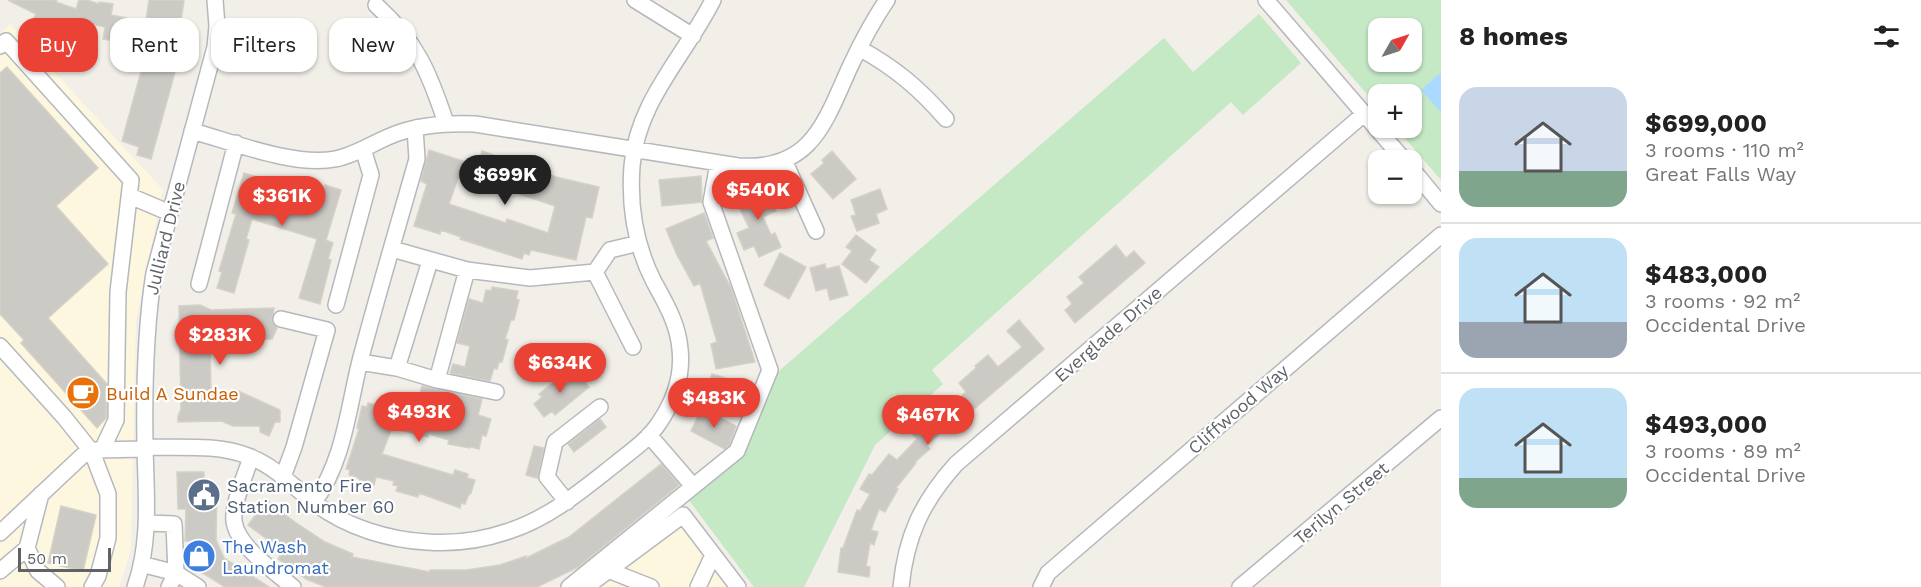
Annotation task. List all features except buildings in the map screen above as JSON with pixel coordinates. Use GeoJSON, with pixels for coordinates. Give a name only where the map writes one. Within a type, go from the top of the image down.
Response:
{"type":"FeatureCollection","features":[{"type":"Feature","properties":{"kind":"street","name":"Julliard Drive"},"geometry":{"type":"LineString","coordinates":[[135,587],[147,523],[145,406],[150,300],[154,273],[215,47],[217,26],[215,0]]}},
{"type":"Feature","properties":{"kind":"street"},"geometry":{"type":"LineString","coordinates":[[635,0],[693,36]]}},
{"type":"Feature","properties":{"kind":"street"},"geometry":{"type":"LineString","coordinates":[[0,533],[77,460],[97,451],[145,448],[218,449],[250,457],[284,477],[314,502],[351,524],[368,531],[405,540],[439,543],[481,539],[510,531],[542,517],[567,502],[649,435],[669,407],[674,394],[681,356],[670,310],[651,275],[639,243],[631,186],[634,149],[640,127],[657,90],[693,36],[713,0]]}},
{"type":"Feature","properties":{"kind":"street"},"geometry":{"type":"LineString","coordinates":[[192,131],[295,160],[314,161],[335,159],[415,128],[446,123],[475,124],[753,167],[784,160],[801,151],[814,139],[824,125],[859,48],[887,0]]}},
{"type":"Feature","properties":{"kind":"street"},"geometry":{"type":"LineString","coordinates":[[1266,0],[1395,150]]}},
{"type":"Feature","properties":{"kind":"street"},"geometry":{"type":"LineString","coordinates":[[376,5],[396,23],[422,60],[446,123]]}},
{"type":"Feature","properties":{"kind":"street"},"geometry":{"type":"LineString","coordinates":[[0,46],[6,40],[131,180],[118,292],[116,420],[97,451]]}},
{"type":"Feature","properties":{"kind":"street"},"geometry":{"type":"LineString","coordinates":[[859,48],[908,79],[946,119]]}},
{"type":"Feature","properties":{"kind":"street","name":"Everglade Drive"},"geometry":{"type":"LineString","coordinates":[[901,587],[903,563],[917,520],[941,481],[956,464],[1364,114]]}},
{"type":"Feature","properties":{"kind":"street"},"geometry":{"type":"LineString","coordinates":[[314,502],[330,475],[339,452],[360,362],[417,159],[415,128]]}},
{"type":"Feature","properties":{"kind":"street"},"geometry":{"type":"LineString","coordinates":[[199,284],[236,143]]}},
{"type":"Feature","properties":{"kind":"street"},"geometry":{"type":"LineString","coordinates":[[336,305],[371,175],[363,149]]}},
{"type":"Feature","properties":{"kind":"street"},"geometry":{"type":"LineString","coordinates":[[784,160],[816,231]]}},
{"type":"Feature","properties":{"kind":"street"},"geometry":{"type":"LineString","coordinates":[[569,587],[736,451],[771,370],[711,202],[718,163]]}},
{"type":"Feature","properties":{"kind":"street"},"geometry":{"type":"LineString","coordinates":[[1422,181],[1441,204]]}},
{"type":"Feature","properties":{"kind":"street"},"geometry":{"type":"LineString","coordinates":[[130,196],[170,213]]}},
{"type":"Feature","properties":{"kind":"street","name":"Cliffwood Way"},"geometry":{"type":"LineString","coordinates":[[1041,587],[1048,573],[1441,235]]}},
{"type":"Feature","properties":{"kind":"street"},"geometry":{"type":"LineString","coordinates":[[595,272],[610,250],[639,243]]}},
{"type":"Feature","properties":{"kind":"street"},"geometry":{"type":"LineString","coordinates":[[392,249],[467,270],[530,278],[595,272]]}},
{"type":"Feature","properties":{"kind":"street"},"geometry":{"type":"LineString","coordinates":[[398,368],[430,261]]}},
{"type":"Feature","properties":{"kind":"street"},"geometry":{"type":"LineString","coordinates":[[437,380],[467,270]]}},
{"type":"Feature","properties":{"kind":"street"},"geometry":{"type":"LineString","coordinates":[[595,272],[633,347]]}},
{"type":"Feature","properties":{"kind":"street"},"geometry":{"type":"LineString","coordinates":[[280,319],[327,330],[284,477]]}},
{"type":"Feature","properties":{"kind":"street"},"geometry":{"type":"LineString","coordinates":[[0,346],[97,451],[108,494],[108,538],[98,576],[92,587]]}},
{"type":"Feature","properties":{"kind":"street"},"geometry":{"type":"LineString","coordinates":[[360,362],[398,368],[437,380],[496,392]]}},
{"type":"Feature","properties":{"kind":"street"},"geometry":{"type":"LineString","coordinates":[[567,502],[547,477],[555,442],[600,406]]}},
{"type":"Feature","properties":{"kind":"street","name":"Terilyn Street"},"geometry":{"type":"LineString","coordinates":[[1240,587],[1441,418]]}},
{"type":"Feature","properties":{"kind":"street"},"geometry":{"type":"LineString","coordinates":[[649,435],[693,486]]}},
{"type":"Feature","properties":{"kind":"street"},"geometry":{"type":"LineString","coordinates":[[250,457],[234,522],[238,534],[268,568],[293,587]]}},
{"type":"Feature","properties":{"kind":"street"},"geometry":{"type":"LineString","coordinates":[[0,571],[27,548],[41,494]]}},
{"type":"Feature","properties":{"kind":"street"},"geometry":{"type":"LineString","coordinates":[[586,587],[683,515],[738,587]]}},
{"type":"Feature","properties":{"kind":"street"},"geometry":{"type":"LineString","coordinates":[[147,523],[174,524],[173,580]]}},
{"type":"Feature","properties":{"kind":"street"},"geometry":{"type":"LineString","coordinates":[[27,548],[38,571],[57,587]]}},
{"type":"Feature","properties":{"kind":"street"},"geometry":{"type":"LineString","coordinates":[[698,587],[713,555]]}},
{"type":"Feature","properties":{"kind":"street"},"geometry":{"type":"LineString","coordinates":[[141,564],[173,580],[198,587]]}},
{"type":"Feature","properties":{"kind":"street"},"geometry":{"type":"LineString","coordinates":[[608,570],[651,587]]}},
{"type":"Feature","properties":{"kind":"shaded area"},"geometry":{"type":"Polygon","coordinates":[[[10,24],[18,33],[18,72],[54,72],[163,190],[136,321],[131,550],[119,587],[0,587],[0,34],[10,24]]]}},
{"type":"Feature","properties":{"kind":"shaded area"},"geometry":{"type":"Polygon","coordinates":[[[677,501],[743,587],[573,587],[677,501]]]}},
{"type":"Feature","properties":{"kind":"green space"},"geometry":{"type":"Polygon","coordinates":[[[1286,0],[1441,0],[1441,180],[1422,158],[1422,150],[1415,150],[1405,138],[1422,138],[1422,84],[1368,84],[1368,95],[1286,0]]]}},
{"type":"Feature","properties":{"kind":"green space"},"geometry":{"type":"Polygon","coordinates":[[[1259,14],[1301,63],[1243,115],[1231,102],[932,370],[943,384],[875,445],[804,587],[754,587],[682,491],[742,452],[779,371],[1164,38],[1193,72],[1259,14]]]}},
{"type":"Feature","properties":{"kind":"water"},"geometry":{"type":"Polygon","coordinates":[[[1441,74],[1441,112],[1422,91],[1441,74]]]}},
{"type":"Feature","properties":{"kind":"place","name":"Build A Sundae"},"geometry":{"type":"Point","coordinates":[83,393]}},
{"type":"Feature","properties":{"kind":"place","name":"Sacramento Fire Station Number 60"},"geometry":{"type":"Point","coordinates":[204,495]}},
{"type":"Feature","properties":{"kind":"place","name":"The Wash Laundromat"},"geometry":{"type":"Point","coordinates":[199,556]}}]}
